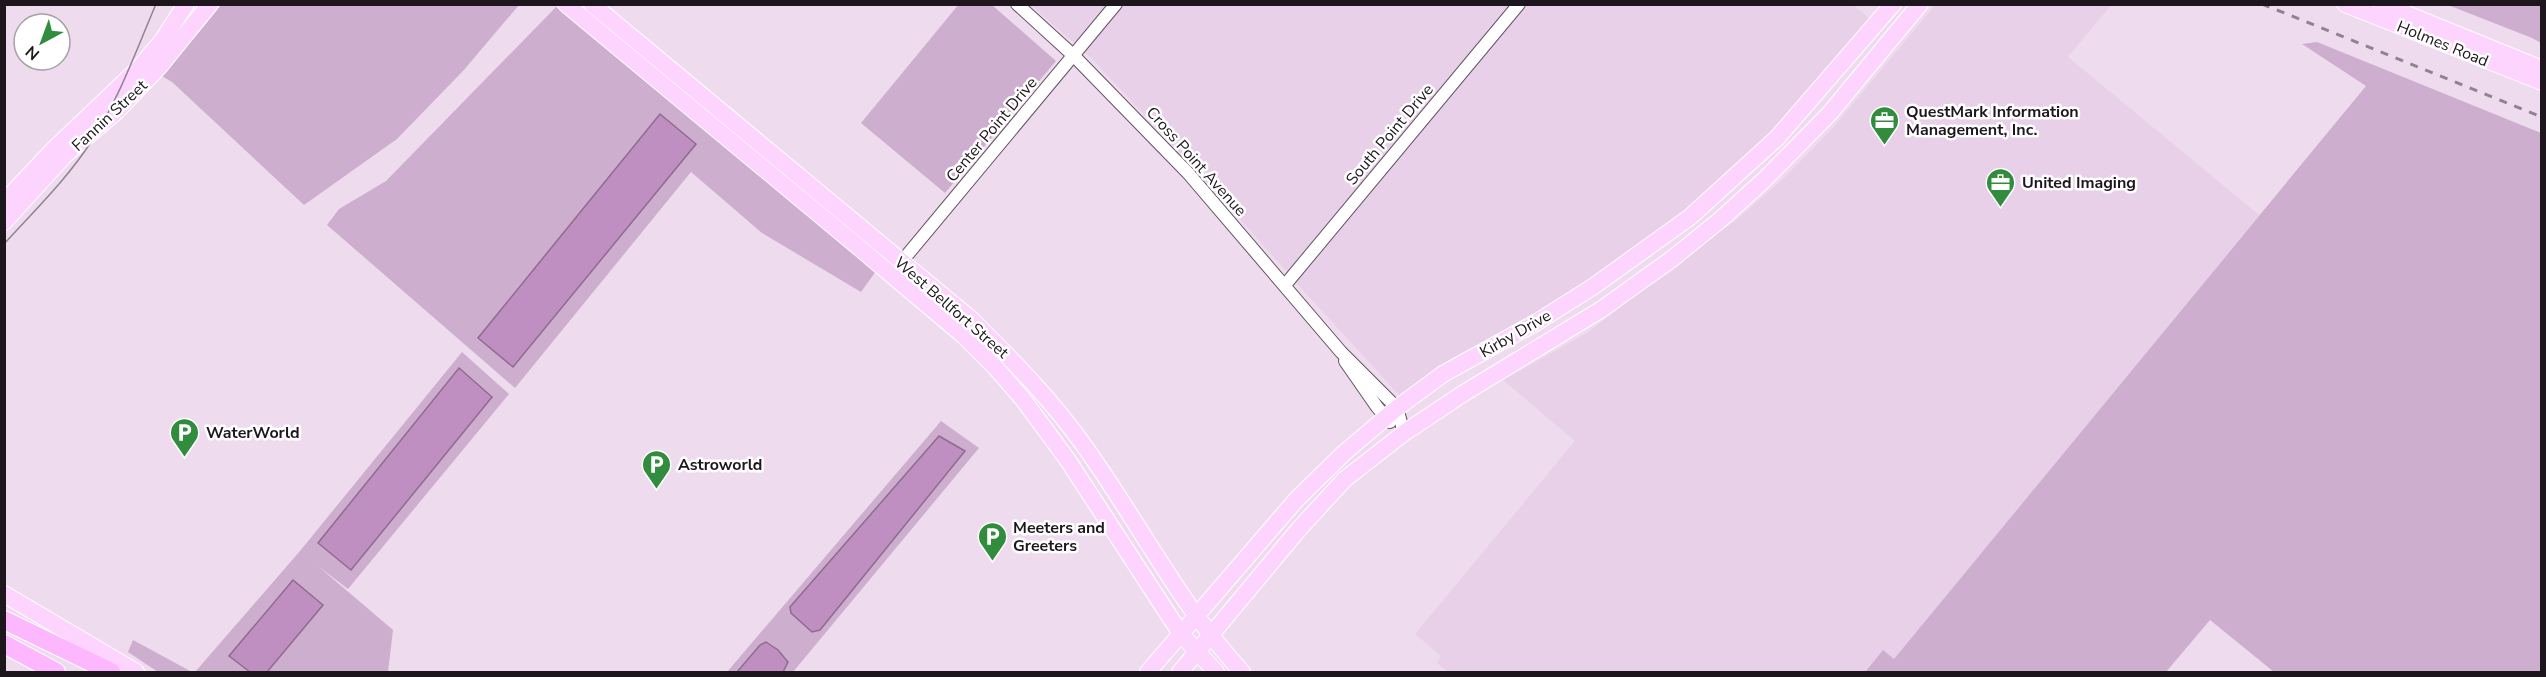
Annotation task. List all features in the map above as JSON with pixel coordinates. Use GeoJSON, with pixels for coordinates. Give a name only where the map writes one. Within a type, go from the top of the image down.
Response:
{"type":"FeatureCollection","features":[{"type":"Feature","properties":{"kind":"highway"},"geometry":{"type":"LineString","coordinates":[[4,620],[111,672]]}},
{"type":"Feature","properties":{"kind":"highway"},"geometry":{"type":"LineString","coordinates":[[4,644],[57,672]]}},
{"type":"Feature","properties":{"kind":"main road","name":"Fannin Street"},"geometry":{"type":"LineString","coordinates":[[4,202],[54,149],[140,67],[162,41],[186,4]]}},
{"type":"Feature","properties":{"kind":"main road","name":"Fannin Street"},"geometry":{"type":"LineString","coordinates":[[4,222],[66,154],[117,111],[159,67],[210,4]]}},
{"type":"Feature","properties":{"kind":"main road","name":"West Bellfort Street"},"geometry":{"type":"LineString","coordinates":[[566,4],[896,268],[972,320],[1009,357],[1084,446],[1197,616],[1242,672]]}},
{"type":"Feature","properties":{"kind":"main road","name":"West Bellfort Street"},"geometry":{"type":"LineString","coordinates":[[592,4],[896,268],[995,367],[1022,398],[1067,459],[1181,634],[1216,672]]}},
{"type":"Feature","properties":{"kind":"main road","name":"Kirby Drive"},"geometry":{"type":"LineString","coordinates":[[1148,672],[1296,500],[1344,453],[1391,413],[1443,374],[1537,322],[1594,286],[1690,217],[1777,138],[1893,4]]}},
{"type":"Feature","properties":{"kind":"main road","name":"Kirby Drive"},"geometry":{"type":"LineString","coordinates":[[1180,672],[1299,529],[1346,479],[1404,433],[1464,393],[1602,309],[1673,258],[1764,180],[1830,113],[1920,4]]}},
{"type":"Feature","properties":{"kind":"main road","name":"Holmes Road"},"geometry":{"type":"LineString","coordinates":[[2345,4],[2541,82]]}},
{"type":"Feature","properties":{"kind":"main road","name":"Holmes Road"},"geometry":{"type":"LineString","coordinates":[[2382,4],[2541,69]]}},
{"type":"Feature","properties":{"kind":"main road"},"geometry":{"type":"LineString","coordinates":[[1871,32],[1887,45]]}},
{"type":"Feature","properties":{"kind":"main road"},"geometry":{"type":"LineString","coordinates":[[1748,164],[1764,180]]}},
{"type":"Feature","properties":{"kind":"main road"},"geometry":{"type":"LineString","coordinates":[[1659,240],[1673,258]]}},
{"type":"Feature","properties":{"kind":"main road"},"geometry":{"type":"LineString","coordinates":[[1537,322],[1550,342]]}},
{"type":"Feature","properties":{"kind":"main road"},"geometry":{"type":"LineString","coordinates":[[1067,459],[1084,446]]}},
{"type":"Feature","properties":{"kind":"main road"},"geometry":{"type":"LineString","coordinates":[[1176,584],[1191,595],[1199,596],[1209,596],[1221,588]]}},
{"type":"Feature","properties":{"kind":"main road"},"geometry":{"type":"LineString","coordinates":[[4,594],[136,672]]}},
{"type":"Feature","properties":{"kind":"street","name":"Cross Point Avenue"},"geometry":{"type":"LineString","coordinates":[[1017,4],[1074,56],[1188,173],[1341,352],[1391,413],[1404,433]]}},
{"type":"Feature","properties":{"kind":"street","name":"Center Point Drive"},"geometry":{"type":"LineString","coordinates":[[896,268],[1116,4]]}},
{"type":"Feature","properties":{"kind":"street","name":"South Point Drive"},"geometry":{"type":"LineString","coordinates":[[1285,285],[1519,4]]}},
{"type":"Feature","properties":{"kind":"shaded area"},"geometry":{"type":"Polygon","coordinates":[[[222,4],[519,5],[463,71],[397,139],[304,205],[172,82],[162,76],[222,4]]]}},
{"type":"Feature","properties":{"kind":"shaded area"},"geometry":{"type":"Polygon","coordinates":[[[959,4],[992,5],[1056,61],[945,193],[861,123],[959,4]]]}},
{"type":"Feature","properties":{"kind":"shaded area"},"geometry":{"type":"Polygon","coordinates":[[[1852,4],[1871,20],[1803,99],[1751,153],[1676,220],[1553,307],[1400,396],[1202,176],[1091,58],[1031,5],[1852,4]]]}},
{"type":"Feature","properties":{"kind":"shaded area"},"geometry":{"type":"Polygon","coordinates":[[[1935,5],[2111,5],[2068,57],[2259,215],[1894,659],[1883,650],[1864,672],[1448,672],[1437,663],[1441,656],[1415,634],[1575,441],[1503,380],[1587,333],[1637,294],[1674,270],[1700,245],[1735,221],[1782,180],[1832,129],[1935,5]]]}},
{"type":"Feature","properties":{"kind":"shaded area"},"geometry":{"type":"Polygon","coordinates":[[[2448,5],[2541,5],[2541,43],[2532,38],[2448,5]]]}},
{"type":"Feature","properties":{"kind":"shaded area"},"geometry":{"type":"Polygon","coordinates":[[[556,7],[876,271],[861,292],[762,233],[691,172],[515,388],[327,225],[339,209],[386,181],[556,7]]]}},
{"type":"Feature","properties":{"kind":"shaded area"},"geometry":{"type":"Polygon","coordinates":[[[2317,42],[2541,133],[2541,672],[2274,672],[2210,620],[2166,672],[1865,672],[1883,650],[1894,659],[2366,86],[2302,44],[2317,42]]]}},
{"type":"Feature","properties":{"kind":"shaded area"},"geometry":{"type":"Polygon","coordinates":[[[660,114],[696,144],[513,367],[478,338],[660,114]]]}},
{"type":"Feature","properties":{"kind":"shaded area"},"geometry":{"type":"Polygon","coordinates":[[[462,352],[509,394],[348,589],[318,566],[393,630],[388,672],[195,672],[300,551],[462,352]]]}},
{"type":"Feature","properties":{"kind":"shaded area"},"geometry":{"type":"Polygon","coordinates":[[[459,368],[492,397],[351,570],[318,543],[459,368]]]}},
{"type":"Feature","properties":{"kind":"shaded area"},"geometry":{"type":"Polygon","coordinates":[[[941,421],[979,448],[793,672],[727,672],[941,421]]]}},
{"type":"Feature","properties":{"kind":"shaded area"},"geometry":{"type":"Polygon","coordinates":[[[939,436],[965,451],[820,630],[812,632],[791,613],[790,607],[939,436]]]}},
{"type":"Feature","properties":{"kind":"shaded area"},"geometry":{"type":"Polygon","coordinates":[[[293,580],[323,605],[267,672],[250,672],[229,656],[293,580]]]}},
{"type":"Feature","properties":{"kind":"shaded area"},"geometry":{"type":"Polygon","coordinates":[[[133,640],[192,672],[158,672],[128,652],[133,640]]]}},
{"type":"Feature","properties":{"kind":"shaded area"},"geometry":{"type":"Polygon","coordinates":[[[766,642],[778,650],[788,662],[783,672],[737,672],[760,645],[766,642]]]}},
{"type":"Feature","properties":{"kind":"tram line"},"geometry":{"type":"LineString","coordinates":[[4,244],[61,182],[91,142],[119,92],[156,4]]}},
{"type":"Feature","properties":{"kind":"railway"},"geometry":{"type":"LineString","coordinates":[[2262,4],[2542,117]]}},
{"type":"Feature","properties":{"kind":"place","name":"QuestMark Information Management, Inc."},"geometry":{"type":"Point","coordinates":[1885,146]}},
{"type":"Feature","properties":{"kind":"place","name":"United Imaging"},"geometry":{"type":"Point","coordinates":[2001,208]}},
{"type":"Feature","properties":{"kind":"place","name":"WaterWorld"},"geometry":{"type":"Point","coordinates":[185,458]}},
{"type":"Feature","properties":{"kind":"place","name":"Astroworld"},"geometry":{"type":"Point","coordinates":[657,490]}},
{"type":"Feature","properties":{"kind":"place","name":"Meeters and Greeters"},"geometry":{"type":"Point","coordinates":[992,562]}}]}
